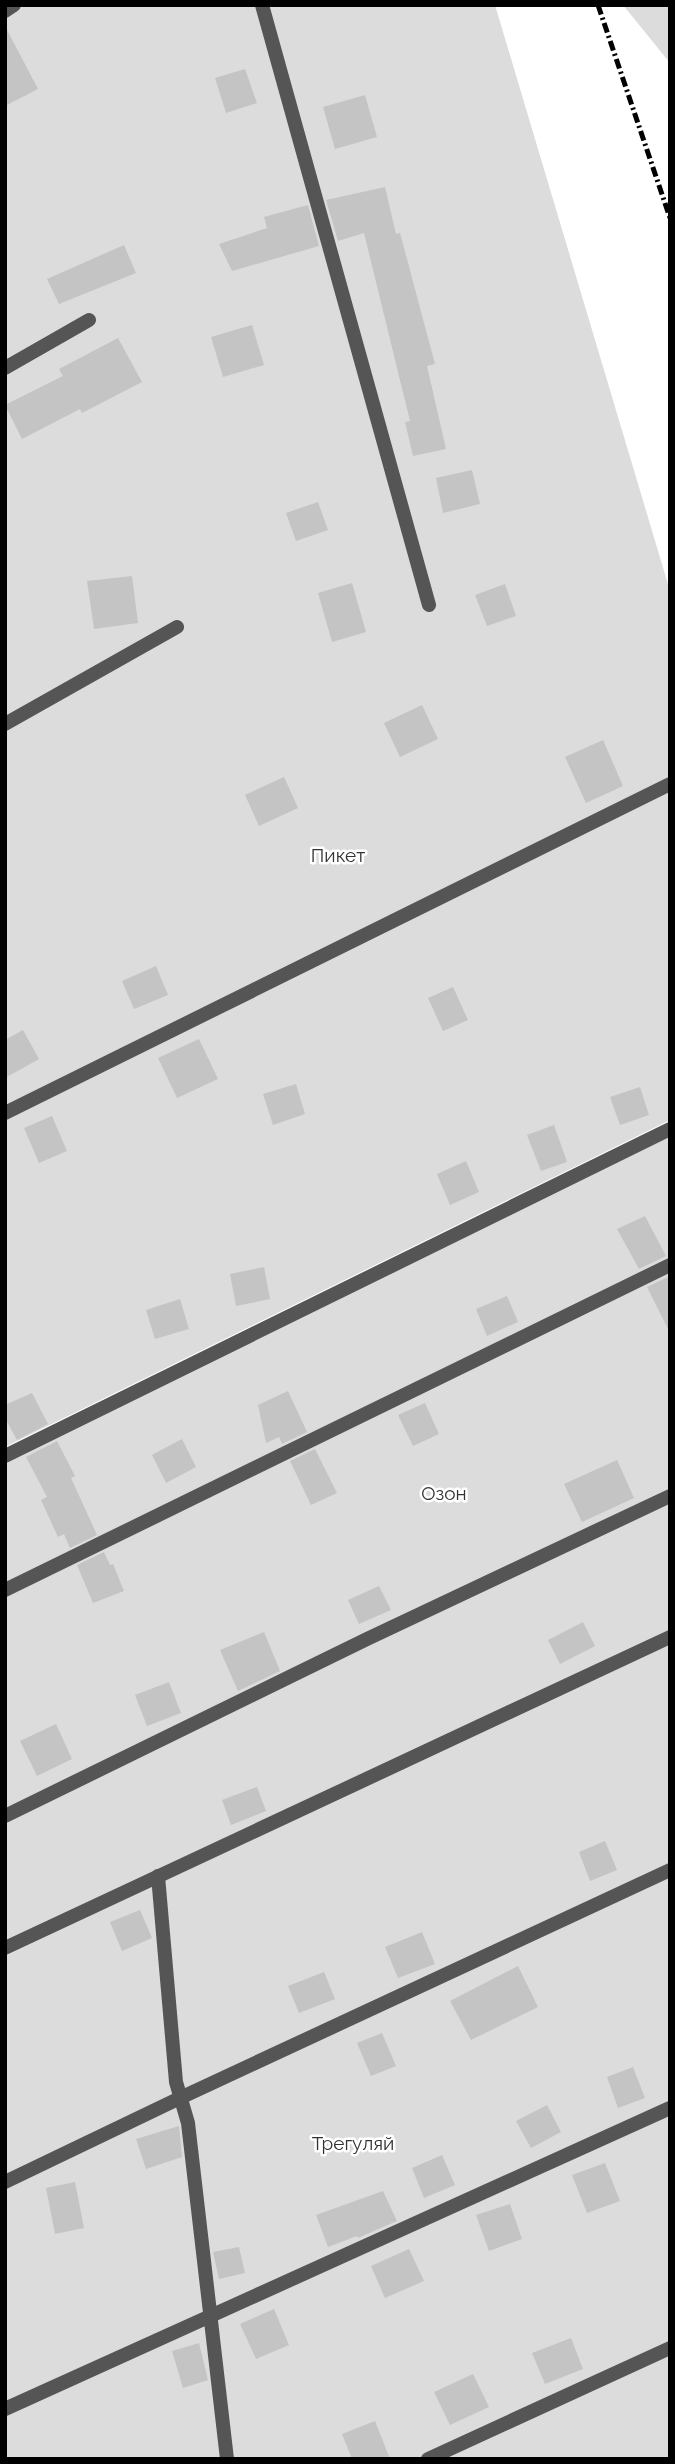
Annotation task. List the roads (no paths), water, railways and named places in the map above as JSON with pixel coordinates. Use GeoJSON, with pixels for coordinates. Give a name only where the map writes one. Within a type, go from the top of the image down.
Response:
{"type":"FeatureCollection","features":[{"type":"Feature","properties":{"kind":"street"},"geometry":{"type":"LineString","coordinates":[[5,10],[14,5]]}},
{"type":"Feature","properties":{"kind":"street"},"geometry":{"type":"LineString","coordinates":[[262,5],[429,605]]}},
{"type":"Feature","properties":{"kind":"street"},"geometry":{"type":"LineString","coordinates":[[5,368],[89,320]]}},
{"type":"Feature","properties":{"kind":"street"},"geometry":{"type":"LineString","coordinates":[[5,724],[177,627]]}},
{"type":"Feature","properties":{"kind":"street"},"geometry":{"type":"LineString","coordinates":[[5,1113],[670,784]]}},
{"type":"Feature","properties":{"kind":"street"},"geometry":{"type":"LineString","coordinates":[[5,1455],[670,1129]]}},
{"type":"Feature","properties":{"kind":"street"},"geometry":{"type":"LineString","coordinates":[[5,1590],[670,1265]]}},
{"type":"Feature","properties":{"kind":"street"},"geometry":{"type":"LineString","coordinates":[[5,1816],[367,1639],[670,1496]]}},
{"type":"Feature","properties":{"kind":"street"},"geometry":{"type":"LineString","coordinates":[[5,1948],[670,1636]]}},
{"type":"Feature","properties":{"kind":"street"},"geometry":{"type":"LineString","coordinates":[[5,2182],[670,1870]]}},
{"type":"Feature","properties":{"kind":"street"},"geometry":{"type":"LineString","coordinates":[[158,1875],[176,2082],[188,2123],[227,2459]]}},
{"type":"Feature","properties":{"kind":"street"},"geometry":{"type":"LineString","coordinates":[[5,2409],[670,2108]]}},
{"type":"Feature","properties":{"kind":"street"},"geometry":{"type":"LineString","coordinates":[[428,2459],[670,2348]]}},
{"type":"Feature","properties":{"kind":"railway"},"geometry":{"type":"LineString","coordinates":[[598,5],[670,218]]}},
{"type":"Feature","properties":{"kind":"park label","name":"Пикет"},"geometry":{"type":"Point","coordinates":[338,855]}},
{"type":"Feature","properties":{"kind":"park label","name":"Озон"},"geometry":{"type":"Point","coordinates":[444,1493]}},
{"type":"Feature","properties":{"kind":"park label","name":"Трегуляй"},"geometry":{"type":"Point","coordinates":[353,2143]}}]}
